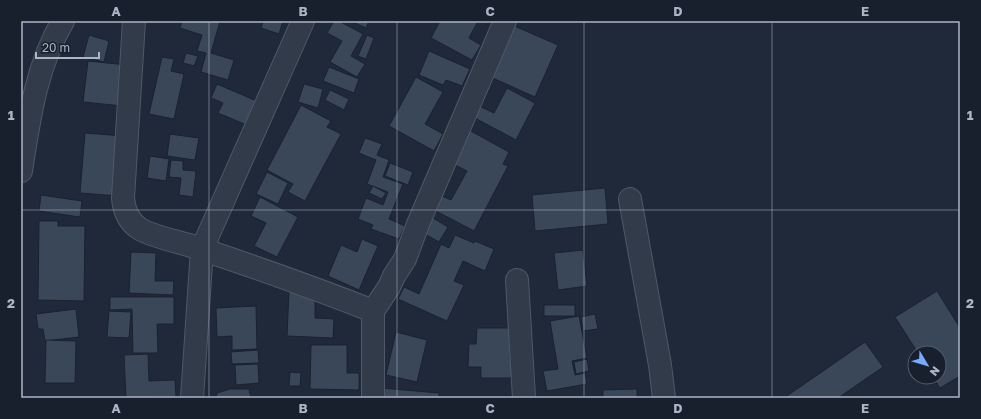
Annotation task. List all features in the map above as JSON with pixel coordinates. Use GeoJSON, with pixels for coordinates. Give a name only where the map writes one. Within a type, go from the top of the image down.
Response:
{"type":"FeatureCollection","features":[{"type":"Feature","properties":{"kind":"street"},"geometry":{"type":"LineString","coordinates":[[21,171],[29,122],[40,75],[63,21]]}},
{"type":"Feature","properties":{"kind":"street"},"geometry":{"type":"LineString","coordinates":[[134,21],[124,205],[128,217],[139,228],[146,232],[202,249],[333,295],[373,311]]}},
{"type":"Feature","properties":{"kind":"street"},"geometry":{"type":"LineString","coordinates":[[192,398],[202,249],[303,21]]}},
{"type":"Feature","properties":{"kind":"street"},"geometry":{"type":"LineString","coordinates":[[373,398],[373,311],[405,259],[418,224],[505,21]]}},
{"type":"Feature","properties":{"kind":"street"},"geometry":{"type":"LineString","coordinates":[[630,199],[660,365],[664,398]]}},
{"type":"Feature","properties":{"kind":"street"},"geometry":{"type":"LineString","coordinates":[[517,280],[524,398]]}},
{"type":"Feature","properties":{"kind":"building"},"geometry":{"type":"Polygon","coordinates":[[[182,21],[220,21],[211,53],[234,60],[228,80],[201,72],[206,53],[197,51],[202,35],[180,28],[182,21]]]}},
{"type":"Feature","properties":{"kind":"building"},"geometry":{"type":"Polygon","coordinates":[[[263,21],[283,21],[279,34],[261,28],[263,21]]]}},
{"type":"Feature","properties":{"kind":"building"},"geometry":{"type":"Polygon","coordinates":[[[334,21],[339,21],[363,34],[351,56],[365,64],[357,77],[330,62],[342,41],[327,33],[334,21]]]}},
{"type":"Feature","properties":{"kind":"building"},"geometry":{"type":"Polygon","coordinates":[[[351,21],[369,21],[366,28],[351,21]]]}},
{"type":"Feature","properties":{"kind":"building"},"geometry":{"type":"Polygon","coordinates":[[[440,21],[478,21],[469,38],[481,45],[472,60],[431,38],[440,21]]]}},
{"type":"Feature","properties":{"kind":"building"},"geometry":{"type":"Polygon","coordinates":[[[512,25],[558,45],[535,97],[486,75],[512,25]]]}},
{"type":"Feature","properties":{"kind":"building"},"geometry":{"type":"Polygon","coordinates":[[[89,35],[109,41],[104,62],[83,57],[89,35]]]}},
{"type":"Feature","properties":{"kind":"building"},"geometry":{"type":"Polygon","coordinates":[[[367,35],[374,38],[366,59],[358,56],[367,35]]]}},
{"type":"Feature","properties":{"kind":"building"},"geometry":{"type":"Polygon","coordinates":[[[429,51],[470,69],[462,86],[446,80],[443,85],[419,75],[429,51]]]}},
{"type":"Feature","properties":{"kind":"building"},"geometry":{"type":"Polygon","coordinates":[[[186,53],[198,56],[194,66],[183,63],[186,53]]]}},
{"type":"Feature","properties":{"kind":"building"},"geometry":{"type":"Polygon","coordinates":[[[162,57],[174,59],[171,71],[184,74],[174,119],[149,114],[162,57]]]}},
{"type":"Feature","properties":{"kind":"building"},"geometry":{"type":"Polygon","coordinates":[[[88,61],[127,65],[123,106],[83,102],[88,61]]]}},
{"type":"Feature","properties":{"kind":"building"},"geometry":{"type":"Polygon","coordinates":[[[329,67],[359,79],[354,93],[323,81],[329,67]]]}},
{"type":"Feature","properties":{"kind":"building"},"geometry":{"type":"Polygon","coordinates":[[[416,77],[443,92],[425,124],[443,134],[434,151],[389,126],[416,77]]]}},
{"type":"Feature","properties":{"kind":"building"},"geometry":{"type":"Polygon","coordinates":[[[217,84],[259,102],[249,126],[218,113],[223,103],[211,98],[217,84]]]}},
{"type":"Feature","properties":{"kind":"building"},"geometry":{"type":"Polygon","coordinates":[[[304,84],[323,89],[318,108],[298,102],[304,84]]]}},
{"type":"Feature","properties":{"kind":"building"},"geometry":{"type":"Polygon","coordinates":[[[507,88],[535,103],[516,140],[473,117],[479,106],[494,113],[507,88]]]}},
{"type":"Feature","properties":{"kind":"building"},"geometry":{"type":"Polygon","coordinates":[[[330,90],[349,99],[344,110],[325,100],[330,90]]]}},
{"type":"Feature","properties":{"kind":"building"},"geometry":{"type":"Polygon","coordinates":[[[301,105],[331,121],[327,127],[341,134],[305,201],[288,192],[293,184],[267,170],[301,105]]]}},
{"type":"Feature","properties":{"kind":"building"},"geometry":{"type":"Polygon","coordinates":[[[469,130],[509,152],[503,164],[508,166],[474,231],[434,210],[442,196],[451,200],[467,171],[451,163],[469,130]]]}},
{"type":"Feature","properties":{"kind":"building"},"geometry":{"type":"Polygon","coordinates":[[[85,133],[123,136],[119,196],[80,193],[85,133]]]}},
{"type":"Feature","properties":{"kind":"building"},"geometry":{"type":"Polygon","coordinates":[[[170,134],[199,138],[195,160],[167,156],[170,134]]]}},
{"type":"Feature","properties":{"kind":"building"},"geometry":{"type":"Polygon","coordinates":[[[365,138],[382,144],[377,155],[389,160],[383,177],[403,184],[389,219],[405,226],[399,239],[371,229],[373,225],[358,219],[366,198],[383,205],[388,192],[367,184],[376,160],[359,153],[365,138]]]}},
{"type":"Feature","properties":{"kind":"building"},"geometry":{"type":"Polygon","coordinates":[[[150,156],[169,159],[166,181],[147,178],[150,156]]]}},
{"type":"Feature","properties":{"kind":"building"},"geometry":{"type":"Polygon","coordinates":[[[171,160],[183,161],[183,170],[196,171],[193,197],[179,195],[181,178],[169,177],[171,160]]]}},
{"type":"Feature","properties":{"kind":"building"},"geometry":{"type":"Polygon","coordinates":[[[390,163],[413,172],[408,185],[385,176],[390,163]]]}},
{"type":"Feature","properties":{"kind":"building"},"geometry":{"type":"Polygon","coordinates":[[[267,172],[288,183],[278,204],[256,194],[267,172]]]}},
{"type":"Feature","properties":{"kind":"building"},"geometry":{"type":"Polygon","coordinates":[[[373,186],[386,193],[382,199],[369,193],[373,186]]]}},
{"type":"Feature","properties":{"kind":"building"},"geometry":{"type":"Polygon","coordinates":[[[605,188],[608,224],[535,231],[532,195],[605,188]]]}},
{"type":"Feature","properties":{"kind":"building"},"geometry":{"type":"Polygon","coordinates":[[[41,195],[82,201],[80,217],[39,211],[41,195]]]}},
{"type":"Feature","properties":{"kind":"building"},"geometry":{"type":"Polygon","coordinates":[[[260,197],[298,217],[277,257],[254,246],[266,223],[251,216],[260,197]]]}},
{"type":"Feature","properties":{"kind":"building"},"geometry":{"type":"Polygon","coordinates":[[[433,218],[448,227],[439,242],[425,234],[433,218]]]}},
{"type":"Feature","properties":{"kind":"building"},"geometry":{"type":"Polygon","coordinates":[[[39,221],[58,221],[58,226],[85,226],[84,301],[38,300],[39,221]]]}},
{"type":"Feature","properties":{"kind":"building"},"geometry":{"type":"Polygon","coordinates":[[[455,235],[494,249],[485,271],[463,261],[454,281],[464,285],[447,321],[398,299],[404,287],[419,294],[441,244],[449,248],[455,235]]]}},
{"type":"Feature","properties":{"kind":"building"},"geometry":{"type":"Polygon","coordinates":[[[362,239],[378,246],[359,290],[328,276],[341,245],[357,252],[362,239]]]}},
{"type":"Feature","properties":{"kind":"building"},"geometry":{"type":"Polygon","coordinates":[[[583,250],[587,286],[558,290],[554,253],[583,250]]]}},
{"type":"Feature","properties":{"kind":"building"},"geometry":{"type":"Polygon","coordinates":[[[131,252],[156,253],[155,281],[174,281],[173,295],[129,293],[131,252]]]}},
{"type":"Feature","properties":{"kind":"building"},"geometry":{"type":"Polygon","coordinates":[[[289,291],[315,292],[315,318],[334,319],[333,338],[287,336],[289,291]]]}},
{"type":"Feature","properties":{"kind":"building"},"geometry":{"type":"Polygon","coordinates":[[[937,291],[960,328],[960,376],[947,384],[947,345],[913,345],[895,317],[937,291]]]}},
{"type":"Feature","properties":{"kind":"building"},"geometry":{"type":"Polygon","coordinates":[[[110,297],[174,297],[174,324],[157,324],[158,353],[133,353],[132,309],[110,310],[110,297]]]}},
{"type":"Feature","properties":{"kind":"building"},"geometry":{"type":"Polygon","coordinates":[[[544,305],[575,305],[575,316],[544,316],[544,305]]]}},
{"type":"Feature","properties":{"kind":"building"},"geometry":{"type":"Polygon","coordinates":[[[256,306],[257,349],[232,350],[232,336],[217,337],[216,308],[256,306]]]}},
{"type":"Feature","properties":{"kind":"building"},"geometry":{"type":"Polygon","coordinates":[[[76,309],[79,337],[45,341],[43,329],[38,329],[36,314],[76,309]]]}},
{"type":"Feature","properties":{"kind":"building"},"geometry":{"type":"Polygon","coordinates":[[[109,311],[131,312],[129,338],[107,337],[109,311]]]}},
{"type":"Feature","properties":{"kind":"building"},"geometry":{"type":"Polygon","coordinates":[[[595,314],[598,329],[583,331],[581,317],[595,314]]]}},
{"type":"Feature","properties":{"kind":"building"},"geometry":{"type":"Polygon","coordinates":[[[579,316],[587,358],[572,361],[575,375],[585,373],[587,384],[547,391],[543,371],[558,369],[550,321],[579,316]]]}},
{"type":"Feature","properties":{"kind":"building"},"geometry":{"type":"Polygon","coordinates":[[[477,328],[510,328],[510,359],[520,359],[520,378],[481,378],[481,367],[468,367],[469,344],[476,344],[477,328]]]}},
{"type":"Feature","properties":{"kind":"building"},"geometry":{"type":"Polygon","coordinates":[[[396,332],[427,340],[417,382],[386,375],[396,332]]]}},
{"type":"Feature","properties":{"kind":"building"},"geometry":{"type":"Polygon","coordinates":[[[46,340],[76,341],[75,383],[45,383],[46,340]]]}},
{"type":"Feature","properties":{"kind":"building"},"geometry":{"type":"Polygon","coordinates":[[[865,342],[883,367],[838,398],[784,398],[865,342]]]}},
{"type":"Feature","properties":{"kind":"building"},"geometry":{"type":"Polygon","coordinates":[[[311,345],[347,345],[347,373],[359,373],[359,390],[310,389],[311,345]]]}},
{"type":"Feature","properties":{"kind":"building"},"geometry":{"type":"Polygon","coordinates":[[[258,350],[259,363],[232,364],[231,352],[258,350]]]}},
{"type":"Feature","properties":{"kind":"building"},"geometry":{"type":"Polygon","coordinates":[[[148,354],[149,381],[175,380],[176,397],[126,398],[124,355],[148,354]]]}},
{"type":"Feature","properties":{"kind":"building"},"geometry":{"type":"Polygon","coordinates":[[[587,359],[589,371],[576,374],[574,362],[587,359]]]}},
{"type":"Feature","properties":{"kind":"building"},"geometry":{"type":"Polygon","coordinates":[[[258,364],[259,383],[236,385],[235,365],[258,364]]]}},
{"type":"Feature","properties":{"kind":"building"},"geometry":{"type":"Polygon","coordinates":[[[290,372],[301,373],[300,386],[289,386],[290,372]]]}},
{"type":"Feature","properties":{"kind":"building"},"geometry":{"type":"Polygon","coordinates":[[[938,385],[945,385],[940,388],[938,385]]]}},
{"type":"Feature","properties":{"kind":"building"},"geometry":{"type":"Polygon","coordinates":[[[381,388],[439,393],[439,398],[380,398],[381,388]]]}},
{"type":"Feature","properties":{"kind":"building"},"geometry":{"type":"Polygon","coordinates":[[[230,389],[249,389],[251,398],[216,398],[217,393],[230,389]]]}},
{"type":"Feature","properties":{"kind":"building"},"geometry":{"type":"Polygon","coordinates":[[[637,389],[637,398],[603,398],[603,390],[637,389]]]}}]}
